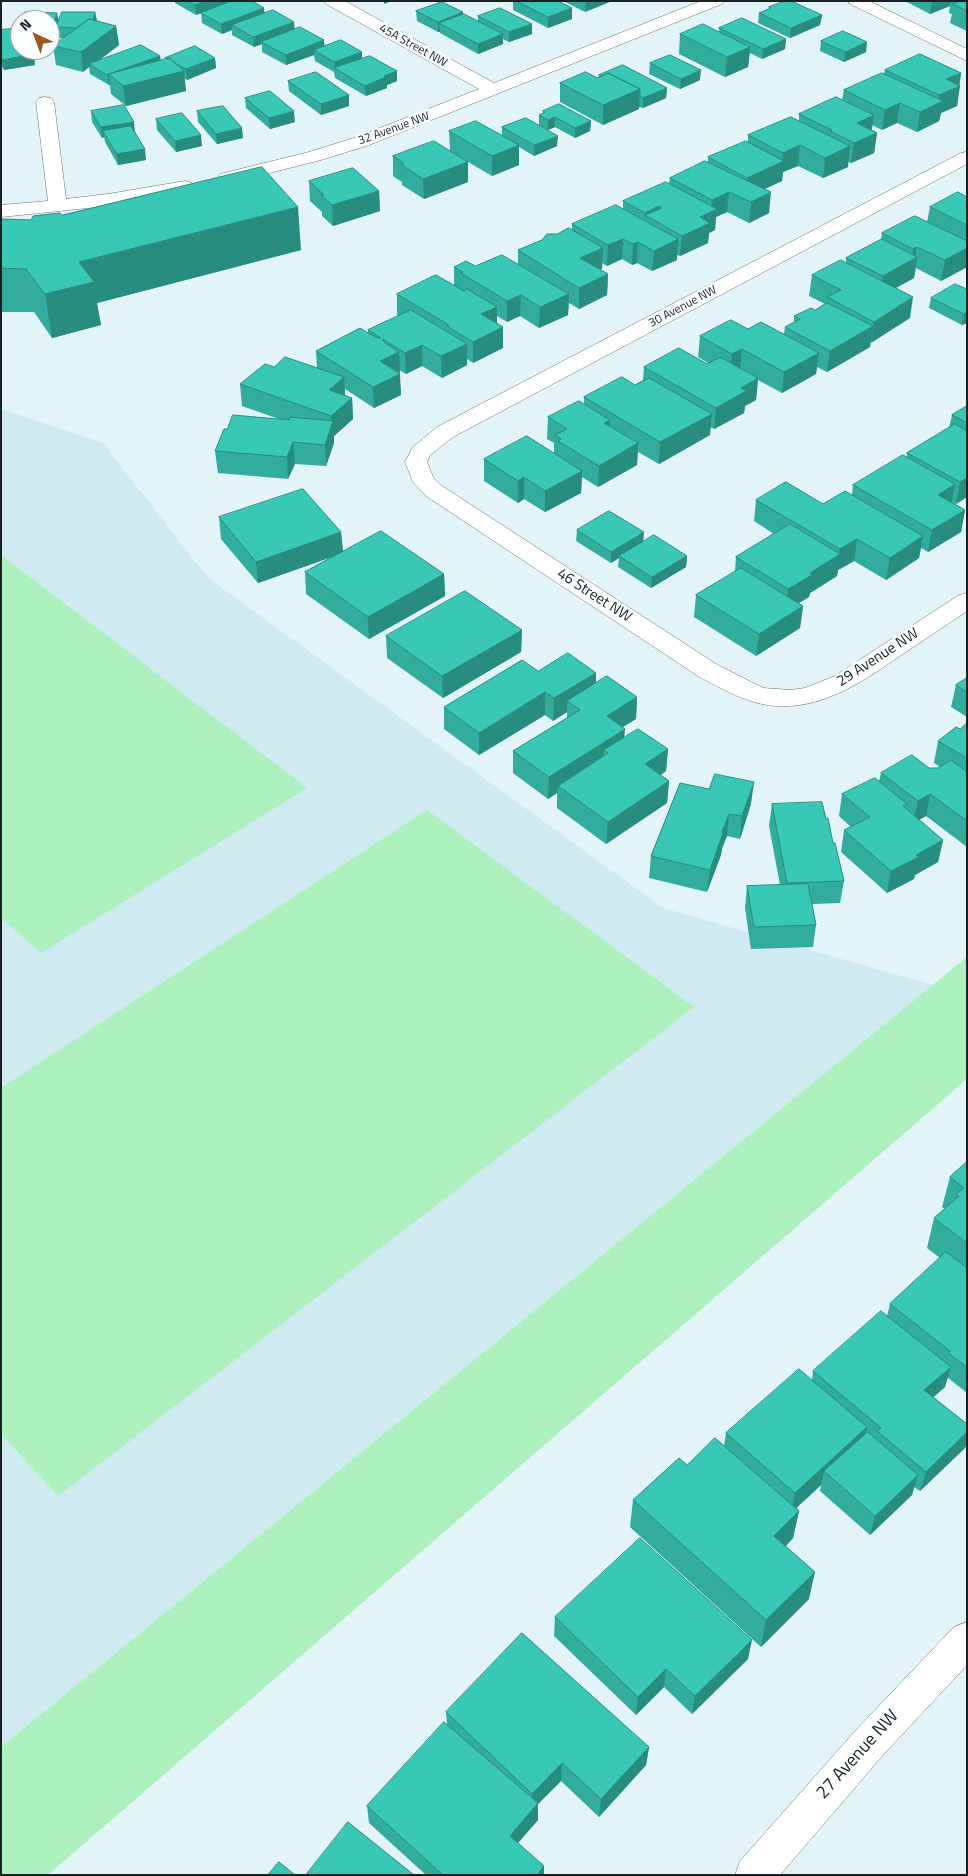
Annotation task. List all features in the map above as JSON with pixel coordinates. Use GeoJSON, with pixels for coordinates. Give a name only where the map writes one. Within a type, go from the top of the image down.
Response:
{"type":"FeatureCollection","features":[{"type":"Feature","properties":{"kind":"street","name":"45A Street NW"},"geometry":{"type":"LineString","coordinates":[[332,1],[494,90]]}},
{"type":"Feature","properties":{"kind":"street","name":"32 Avenue NW"},"geometry":{"type":"LineString","coordinates":[[1,211],[108,200],[207,183],[315,156],[364,140],[494,90],[716,1]]}},
{"type":"Feature","properties":{"kind":"street"},"geometry":{"type":"LineString","coordinates":[[856,1],[967,56]]}},
{"type":"Feature","properties":{"kind":"street"},"geometry":{"type":"LineString","coordinates":[[45,102],[58,206]]}},
{"type":"Feature","properties":{"kind":"street","name":"30 Avenue NW"},"geometry":{"type":"LineString","coordinates":[[419,471],[416,462],[421,452],[445,432],[967,158]]}},
{"type":"Feature","properties":{"kind":"street","name":"46 Street NW"},"geometry":{"type":"LineString","coordinates":[[419,471],[424,482],[434,491],[707,670],[759,696],[782,699]]}},
{"type":"Feature","properties":{"kind":"street","name":"29 Avenue NW"},"geometry":{"type":"LineString","coordinates":[[782,699],[802,697],[844,682],[967,600]]}},
{"type":"Feature","properties":{"kind":"street","name":"27 Avenue NW"},"geometry":{"type":"LineString","coordinates":[[754,1875],[870,1742],[967,1639]]}},
{"type":"Feature","properties":{"kind":"shaded area"},"geometry":{"type":"Polygon","coordinates":[[[1,409],[103,443],[208,578],[663,908],[933,985],[1,1747],[1,409]]]}},
{"type":"Feature","properties":{"kind":"green space"},"geometry":{"type":"Polygon","coordinates":[[[1,555],[307,788],[41,953],[1,918],[1,555]]]}},
{"type":"Feature","properties":{"kind":"green space"},"geometry":{"type":"Polygon","coordinates":[[[427,810],[694,1007],[58,1496],[1,1434],[1,1088],[427,810]]]}},
{"type":"Feature","properties":{"kind":"green space"},"geometry":{"type":"Polygon","coordinates":[[[967,957],[967,1079],[48,1875],[1,1875],[1,1747],[967,957]]]}},
{"type":"Feature","properties":{"kind":"building"},"geometry":{"type":"Polygon","coordinates":[[[189,1],[204,1],[195,5],[189,1]]]}},
{"type":"Feature","properties":{"kind":"building"},"geometry":{"type":"Polygon","coordinates":[[[231,1],[252,1],[264,8],[221,24],[201,13],[231,1]]]}},
{"type":"Feature","properties":{"kind":"building"},"geometry":{"type":"Polygon","coordinates":[[[517,1],[558,1],[572,8],[548,17],[517,1]]]}},
{"type":"Feature","properties":{"kind":"building"},"geometry":{"type":"Polygon","coordinates":[[[785,1],[791,1],[822,15],[791,28],[759,13],[785,1]]]}},
{"type":"Feature","properties":{"kind":"building"},"geometry":{"type":"Polygon","coordinates":[[[967,1],[967,11],[953,4],[967,1]]]}},
{"type":"Feature","properties":{"kind":"building"},"geometry":{"type":"Polygon","coordinates":[[[442,2],[463,12],[438,22],[416,11],[442,2]]]}},
{"type":"Feature","properties":{"kind":"building"},"geometry":{"type":"Polygon","coordinates":[[[500,8],[532,24],[509,32],[478,16],[500,8]]]}},
{"type":"Feature","properties":{"kind":"building"},"geometry":{"type":"Polygon","coordinates":[[[273,10],[294,22],[253,37],[232,25],[273,10]]]}},
{"type":"Feature","properties":{"kind":"building"},"geometry":{"type":"Polygon","coordinates":[[[62,12],[95,12],[93,20],[89,19],[77,28],[60,27],[62,12]]]}},
{"type":"Feature","properties":{"kind":"building"},"geometry":{"type":"Polygon","coordinates":[[[464,14],[503,34],[478,44],[439,23],[464,14]]]}},
{"type":"Feature","properties":{"kind":"building"},"geometry":{"type":"Polygon","coordinates":[[[742,18],[786,39],[763,49],[719,28],[742,18]]]}},
{"type":"Feature","properties":{"kind":"building"},"geometry":{"type":"Polygon","coordinates":[[[89,19],[116,26],[81,52],[60,48],[60,41],[89,19]]]}},
{"type":"Feature","properties":{"kind":"building"},"geometry":{"type":"Polygon","coordinates":[[[703,24],[750,47],[727,57],[680,34],[703,24]]]}},
{"type":"Feature","properties":{"kind":"building"},"geometry":{"type":"Polygon","coordinates":[[[300,27],[324,40],[286,55],[261,42],[300,27]]]}},
{"type":"Feature","properties":{"kind":"building"},"geometry":{"type":"Polygon","coordinates":[[[10,29],[10,58],[2,60],[1,58],[1,30],[10,29]]]}},
{"type":"Feature","properties":{"kind":"building"},"geometry":{"type":"Polygon","coordinates":[[[843,31],[867,42],[845,52],[821,41],[843,31]]]}},
{"type":"Feature","properties":{"kind":"building"},"geometry":{"type":"Polygon","coordinates":[[[341,40],[362,52],[334,62],[314,50],[341,40]]]}},
{"type":"Feature","properties":{"kind":"building"},"geometry":{"type":"Polygon","coordinates":[[[141,45],[160,56],[107,75],[89,64],[141,45]]]}},
{"type":"Feature","properties":{"kind":"building"},"geometry":{"type":"Polygon","coordinates":[[[195,46],[215,58],[186,69],[176,64],[170,58],[165,58],[195,46]]]}},
{"type":"Feature","properties":{"kind":"building"},"geometry":{"type":"Polygon","coordinates":[[[920,54],[961,73],[946,79],[960,86],[939,95],[885,70],[920,54]]]}},
{"type":"Feature","properties":{"kind":"building"},"geometry":{"type":"Polygon","coordinates":[[[670,55],[701,70],[681,79],[650,63],[670,55]]]}},
{"type":"Feature","properties":{"kind":"building"},"geometry":{"type":"Polygon","coordinates":[[[370,56],[397,71],[365,86],[334,68],[370,56]]]}},
{"type":"Feature","properties":{"kind":"building"},"geometry":{"type":"Polygon","coordinates":[[[170,58],[184,71],[123,86],[109,74],[170,58]]]}},
{"type":"Feature","properties":{"kind":"building"},"geometry":{"type":"Polygon","coordinates":[[[623,65],[667,88],[643,98],[640,96],[640,89],[608,73],[599,75],[623,65]]]}},
{"type":"Feature","properties":{"kind":"building"},"geometry":{"type":"Polygon","coordinates":[[[316,72],[349,95],[321,104],[288,81],[316,72]]]}},
{"type":"Feature","properties":{"kind":"building"},"geometry":{"type":"Polygon","coordinates":[[[586,72],[597,78],[608,73],[640,89],[603,105],[560,83],[586,72]]]}},
{"type":"Feature","properties":{"kind":"building"},"geometry":{"type":"Polygon","coordinates":[[[882,73],[943,101],[920,112],[900,103],[885,110],[844,90],[882,73]]]}},
{"type":"Feature","properties":{"kind":"building"},"geometry":{"type":"Polygon","coordinates":[[[270,91],[294,111],[269,118],[245,98],[270,91]]]}},
{"type":"Feature","properties":{"kind":"building"},"geometry":{"type":"Polygon","coordinates":[[[836,97],[874,115],[857,123],[877,133],[854,143],[799,114],[836,97]]]}},
{"type":"Feature","properties":{"kind":"building"},"geometry":{"type":"Polygon","coordinates":[[[559,104],[591,121],[575,128],[555,117],[548,120],[539,115],[545,112],[543,111],[559,104]]]}},
{"type":"Feature","properties":{"kind":"building"},"geometry":{"type":"Polygon","coordinates":[[[124,105],[134,122],[101,127],[91,111],[124,105]]]}},
{"type":"Feature","properties":{"kind":"building"},"geometry":{"type":"Polygon","coordinates":[[[223,106],[242,128],[216,134],[197,111],[223,106]]]}},
{"type":"Feature","properties":{"kind":"building"},"geometry":{"type":"Polygon","coordinates":[[[182,113],[201,135],[175,141],[156,119],[182,113]]]}},
{"type":"Feature","properties":{"kind":"building"},"geometry":{"type":"Polygon","coordinates":[[[791,117],[850,146],[825,158],[800,145],[783,153],[748,135],[791,117]]]}},
{"type":"Feature","properties":{"kind":"building"},"geometry":{"type":"Polygon","coordinates":[[[526,118],[558,136],[534,145],[502,127],[526,118]]]}},
{"type":"Feature","properties":{"kind":"building"},"geometry":{"type":"Polygon","coordinates":[[[476,121],[519,145],[492,156],[449,131],[476,121]]]}},
{"type":"Feature","properties":{"kind":"building"},"geometry":{"type":"Polygon","coordinates":[[[131,126],[145,149],[117,154],[103,131],[131,126]]]}},
{"type":"Feature","properties":{"kind":"building"},"geometry":{"type":"Polygon","coordinates":[[[434,141],[468,162],[423,179],[393,156],[434,141]]]}},
{"type":"Feature","properties":{"kind":"building"},"geometry":{"type":"Polygon","coordinates":[[[746,141],[784,161],[747,178],[708,157],[746,141]]]}},
{"type":"Feature","properties":{"kind":"building"},"geometry":{"type":"Polygon","coordinates":[[[705,161],[771,192],[751,202],[729,192],[712,200],[670,178],[705,161]]]}},
{"type":"Feature","properties":{"kind":"building"},"geometry":{"type":"Polygon","coordinates":[[[262,167],[298,207],[79,262],[94,282],[45,294],[26,269],[1,268],[1,219],[31,220],[33,216],[60,213],[62,215],[262,167]]]}},
{"type":"Feature","properties":{"kind":"building"},"geometry":{"type":"Polygon","coordinates":[[[353,168],[379,191],[332,205],[309,181],[353,168]]]}},
{"type":"Feature","properties":{"kind":"building"},"geometry":{"type":"Polygon","coordinates":[[[666,182],[717,209],[700,217],[710,223],[682,236],[645,215],[662,208],[659,206],[645,213],[623,201],[666,182]]]}},
{"type":"Feature","properties":{"kind":"building"},"geometry":{"type":"Polygon","coordinates":[[[958,192],[967,197],[967,225],[930,207],[958,192]]]}},
{"type":"Feature","properties":{"kind":"building"},"geometry":{"type":"Polygon","coordinates":[[[616,205],[678,239],[654,251],[638,242],[633,244],[623,239],[608,245],[572,224],[616,205]]]}},
{"type":"Feature","properties":{"kind":"building"},"geometry":{"type":"Polygon","coordinates":[[[915,216],[967,241],[967,248],[945,260],[917,247],[913,249],[882,233],[915,216]]]}},
{"type":"Feature","properties":{"kind":"building"},"geometry":{"type":"Polygon","coordinates":[[[569,228],[603,248],[580,258],[608,274],[579,288],[518,250],[542,240],[547,234],[557,234],[569,228]]]}},
{"type":"Feature","properties":{"kind":"building"},"geometry":{"type":"Polygon","coordinates":[[[882,239],[917,257],[883,276],[846,258],[882,239]]]}},
{"type":"Feature","properties":{"kind":"building"},"geometry":{"type":"Polygon","coordinates":[[[502,255],[569,294],[540,307],[521,295],[507,301],[454,267],[466,261],[475,266],[502,255]]]}},
{"type":"Feature","properties":{"kind":"building"},"geometry":{"type":"Polygon","coordinates":[[[841,260],[913,297],[874,322],[827,297],[841,290],[812,275],[841,260]]]}},
{"type":"Feature","properties":{"kind":"building"},"geometry":{"type":"Polygon","coordinates":[[[436,275],[464,291],[467,289],[497,307],[481,314],[503,327],[473,342],[447,326],[449,325],[397,294],[436,275]]]}},
{"type":"Feature","properties":{"kind":"building"},"geometry":{"type":"Polygon","coordinates":[[[955,284],[967,289],[967,313],[964,314],[931,298],[955,284]]]}},
{"type":"Feature","properties":{"kind":"building"},"geometry":{"type":"Polygon","coordinates":[[[827,303],[873,326],[830,351],[785,327],[800,319],[794,316],[811,308],[815,310],[827,303]]]}},
{"type":"Feature","properties":{"kind":"building"},"geometry":{"type":"Polygon","coordinates":[[[411,310],[467,344],[441,356],[422,345],[405,353],[383,339],[384,342],[399,352],[380,361],[400,374],[373,387],[316,351],[360,328],[375,337],[381,338],[368,330],[411,310]]]}},
{"type":"Feature","properties":{"kind":"building"},"geometry":{"type":"Polygon","coordinates":[[[731,320],[748,329],[761,322],[819,353],[784,372],[742,349],[732,354],[700,336],[731,320]]]}},
{"type":"Feature","properties":{"kind":"building"},"geometry":{"type":"Polygon","coordinates":[[[679,348],[707,364],[720,357],[758,378],[741,388],[746,391],[716,408],[644,367],[679,348]]]}},
{"type":"Feature","properties":{"kind":"building"},"geometry":{"type":"Polygon","coordinates":[[[285,357],[344,377],[329,390],[352,398],[331,416],[240,384],[265,364],[274,367],[285,357]]]}},
{"type":"Feature","properties":{"kind":"building"},"geometry":{"type":"Polygon","coordinates":[[[622,377],[635,385],[649,378],[712,414],[660,442],[584,397],[622,377]]]}},
{"type":"Feature","properties":{"kind":"building"},"geometry":{"type":"Polygon","coordinates":[[[579,401],[610,420],[604,423],[638,443],[599,466],[558,441],[561,439],[555,435],[567,429],[548,417],[579,401]]]}},
{"type":"Feature","properties":{"kind":"building"},"geometry":{"type":"Polygon","coordinates":[[[967,406],[967,423],[952,415],[967,406]]]}},
{"type":"Feature","properties":{"kind":"building"},"geometry":{"type":"Polygon","coordinates":[[[233,415],[289,420],[290,417],[333,421],[325,445],[293,442],[287,457],[215,451],[224,429],[227,429],[233,415]]]}},
{"type":"Feature","properties":{"kind":"building"},"geometry":{"type":"Polygon","coordinates":[[[955,424],[967,431],[967,478],[960,482],[907,453],[955,424]]]}},
{"type":"Feature","properties":{"kind":"building"},"geometry":{"type":"Polygon","coordinates":[[[527,436],[582,471],[545,491],[524,477],[518,481],[484,459],[527,436]]]}},
{"type":"Feature","properties":{"kind":"building"},"geometry":{"type":"Polygon","coordinates":[[[903,455],[955,484],[938,495],[965,510],[932,530],[853,485],[903,455]]]}},
{"type":"Feature","properties":{"kind":"building"},"geometry":{"type":"Polygon","coordinates":[[[786,482],[823,504],[845,491],[923,536],[890,558],[857,539],[840,549],[756,500],[786,482]]]}},
{"type":"Feature","properties":{"kind":"building"},"geometry":{"type":"Polygon","coordinates":[[[303,489],[341,532],[256,562],[219,517],[303,489]]]}},
{"type":"Feature","properties":{"kind":"building"},"geometry":{"type":"Polygon","coordinates":[[[609,511],[644,532],[611,552],[577,530],[609,511]]]}},
{"type":"Feature","properties":{"kind":"building"},"geometry":{"type":"Polygon","coordinates":[[[790,524],[840,554],[810,573],[812,575],[788,589],[736,557],[790,524]]]}},
{"type":"Feature","properties":{"kind":"building"},"geometry":{"type":"Polygon","coordinates":[[[381,531],[444,574],[368,617],[305,572],[381,531]]]}},
{"type":"Feature","properties":{"kind":"building"},"geometry":{"type":"Polygon","coordinates":[[[654,535],[687,556],[652,577],[619,556],[654,535]]]}},
{"type":"Feature","properties":{"kind":"building"},"geometry":{"type":"Polygon","coordinates":[[[741,568],[803,606],[759,634],[696,595],[741,568]]]}},
{"type":"Feature","properties":{"kind":"building"},"geometry":{"type":"Polygon","coordinates":[[[465,591],[522,630],[442,676],[386,636],[465,591]]]}},
{"type":"Feature","properties":{"kind":"building"},"geometry":{"type":"Polygon","coordinates":[[[568,653],[596,673],[554,698],[545,692],[479,733],[444,707],[522,660],[538,671],[568,653]]]}},
{"type":"Feature","properties":{"kind":"building"},"geometry":{"type":"Polygon","coordinates":[[[607,676],[637,697],[607,716],[625,729],[549,777],[513,751],[580,710],[567,701],[607,676]]]}},
{"type":"Feature","properties":{"kind":"building"},"geometry":{"type":"Polygon","coordinates":[[[967,678],[967,692],[956,685],[967,678]]]}},
{"type":"Feature","properties":{"kind":"building"},"geometry":{"type":"Polygon","coordinates":[[[966,724],[967,758],[938,741],[956,727],[960,729],[966,724]]]}},
{"type":"Feature","properties":{"kind":"building"},"geometry":{"type":"Polygon","coordinates":[[[638,729],[668,749],[645,764],[669,781],[608,822],[558,786],[608,753],[604,750],[638,729]]]}},
{"type":"Feature","properties":{"kind":"building"},"geometry":{"type":"Polygon","coordinates":[[[912,755],[929,768],[938,768],[951,760],[967,772],[967,821],[930,794],[918,801],[881,773],[912,755]]]}},
{"type":"Feature","properties":{"kind":"building"},"geometry":{"type":"Polygon","coordinates":[[[715,774],[754,782],[742,816],[729,814],[710,870],[651,856],[680,783],[709,789],[715,774]]]}},
{"type":"Feature","properties":{"kind":"building"},"geometry":{"type":"Polygon","coordinates":[[[875,778],[907,804],[903,806],[943,840],[916,855],[919,857],[891,871],[844,830],[870,817],[842,794],[875,778]]]}},
{"type":"Feature","properties":{"kind":"building"},"geometry":{"type":"Polygon","coordinates":[[[822,802],[826,819],[828,818],[833,843],[835,843],[844,881],[787,883],[772,804],[822,802]]]}},
{"type":"Feature","properties":{"kind":"building"},"geometry":{"type":"Polygon","coordinates":[[[808,884],[816,925],[754,927],[747,886],[808,884]]]}},
{"type":"Feature","properties":{"kind":"building"},"geometry":{"type":"Polygon","coordinates":[[[967,1162],[967,1243],[934,1218],[959,1196],[956,1194],[964,1188],[950,1177],[967,1162]]]}},
{"type":"Feature","properties":{"kind":"building"},"geometry":{"type":"Polygon","coordinates":[[[946,1252],[967,1268],[967,1367],[948,1353],[950,1351],[890,1304],[946,1252]]]}},
{"type":"Feature","properties":{"kind":"building"},"geometry":{"type":"Polygon","coordinates":[[[881,1311],[951,1367],[924,1390],[967,1424],[967,1432],[926,1472],[877,1431],[881,1428],[813,1371],[881,1311]]]}},
{"type":"Feature","properties":{"kind":"building"},"geometry":{"type":"Polygon","coordinates":[[[799,1369],[867,1427],[795,1493],[726,1433],[799,1369]]]}},
{"type":"Feature","properties":{"kind":"building"},"geometry":{"type":"Polygon","coordinates":[[[868,1432],[918,1475],[875,1516],[824,1471],[868,1432]]]}},
{"type":"Feature","properties":{"kind":"building"},"geometry":{"type":"Polygon","coordinates":[[[715,1438],[799,1511],[774,1536],[815,1572],[766,1620],[633,1500],[679,1458],[687,1465],[715,1438]]]}},
{"type":"Feature","properties":{"kind":"building"},"geometry":{"type":"Polygon","coordinates":[[[640,1538],[752,1640],[695,1696],[666,1669],[638,1697],[555,1617],[640,1538]]]}},
{"type":"Feature","properties":{"kind":"building"},"geometry":{"type":"Polygon","coordinates":[[[522,1633],[649,1747],[601,1799],[562,1763],[532,1794],[446,1712],[522,1633]]]}},
{"type":"Feature","properties":{"kind":"building"},"geometry":{"type":"Polygon","coordinates":[[[444,1722],[538,1803],[510,1836],[544,1866],[537,1875],[443,1875],[367,1806],[444,1722]]]}},
{"type":"Feature","properties":{"kind":"building"},"geometry":{"type":"Polygon","coordinates":[[[348,1822],[414,1875],[306,1875],[348,1822]]]}},
{"type":"Feature","properties":{"kind":"building"},"geometry":{"type":"Polygon","coordinates":[[[279,1862],[295,1875],[268,1875],[279,1862]]]}}]}
